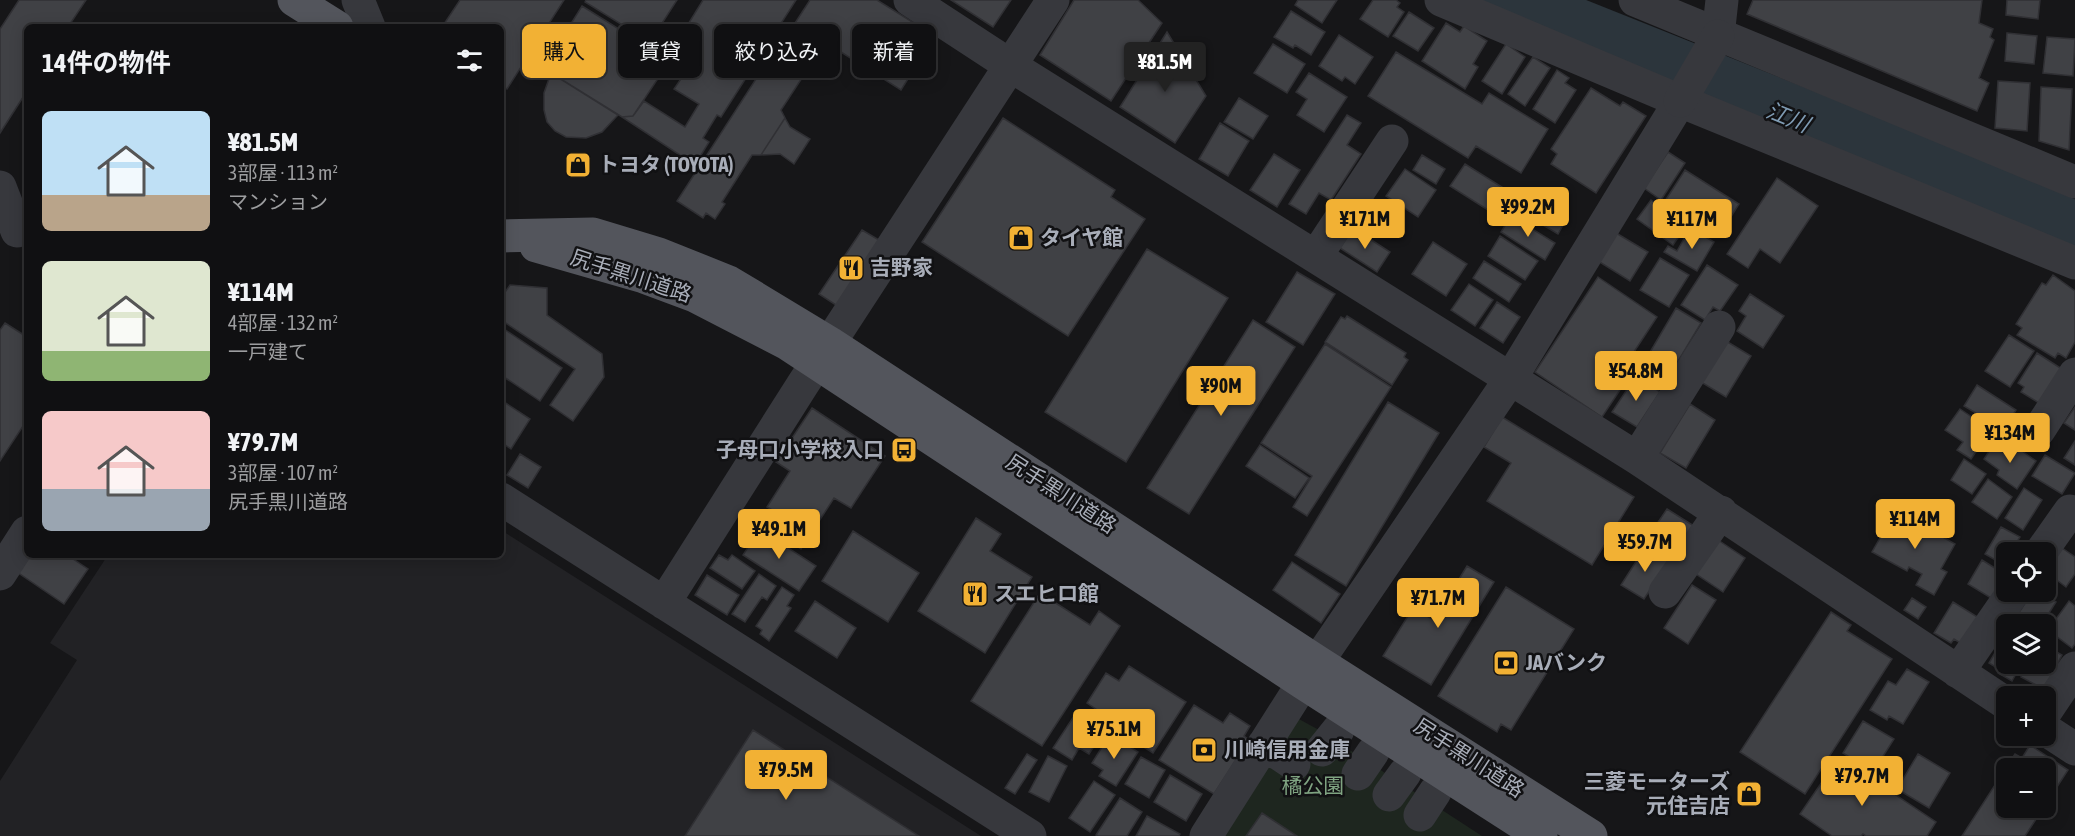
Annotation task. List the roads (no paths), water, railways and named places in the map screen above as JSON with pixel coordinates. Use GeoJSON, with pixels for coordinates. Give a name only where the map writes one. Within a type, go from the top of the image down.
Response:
{"type":"FeatureCollection","features":[{"type":"Feature","properties":{"kind":"main road"},"geometry":{"type":"LineString","coordinates":[[294,0],[332,24]]}},
{"type":"Feature","properties":{"kind":"main road","name":"尻手黒川道路"},"geometry":{"type":"LineString","coordinates":[[504,236],[593,234],[660,254],[729,282],[824,353],[1311,673],[1541,836]]}},
{"type":"Feature","properties":{"kind":"main road","name":"尻手黒川道路"},"geometry":{"type":"LineString","coordinates":[[1311,673],[1591,836]]}},
{"type":"Feature","properties":{"kind":"street"},"geometry":{"type":"LineString","coordinates":[[358,0],[368,24]]}},
{"type":"Feature","properties":{"kind":"street"},"geometry":{"type":"LineString","coordinates":[[910,0],[1011,66],[1637,458],[1996,697]]}},
{"type":"Feature","properties":{"kind":"street"},"geometry":{"type":"LineString","coordinates":[[664,603],[1053,0]]}},
{"type":"Feature","properties":{"kind":"street"},"geometry":{"type":"LineString","coordinates":[[1441,0],[2075,263]]}},
{"type":"Feature","properties":{"kind":"street"},"geometry":{"type":"LineString","coordinates":[[1635,0],[2075,182]]}},
{"type":"Feature","properties":{"kind":"street"},"geometry":{"type":"LineString","coordinates":[[1206,836],[1311,673],[1511,378],[1718,36],[1722,0]]}},
{"type":"Feature","properties":{"kind":"street"},"geometry":{"type":"LineString","coordinates":[[1316,256],[1392,141]]}},
{"type":"Feature","properties":{"kind":"street"},"geometry":{"type":"LineString","coordinates":[[0,187],[15,231]]}},
{"type":"Feature","properties":{"kind":"street"},"geometry":{"type":"LineString","coordinates":[[1637,458],[1719,327]]}},
{"type":"Feature","properties":{"kind":"street"},"geometry":{"type":"LineString","coordinates":[[2039,430],[2075,374]]}},
{"type":"Feature","properties":{"kind":"street"},"geometry":{"type":"LineString","coordinates":[[504,501],[1030,836]]}},
{"type":"Feature","properties":{"kind":"street"},"geometry":{"type":"LineString","coordinates":[[2048,542],[2070,511]]}},
{"type":"Feature","properties":{"kind":"street"},"geometry":{"type":"LineString","coordinates":[[1665,592],[1721,512]]}},
{"type":"Feature","properties":{"kind":"street"},"geometry":{"type":"LineString","coordinates":[[0,574],[24,536]]}},
{"type":"Feature","properties":{"kind":"street"},"geometry":{"type":"LineString","coordinates":[[1958,672],[2006,602]]}},
{"type":"Feature","properties":{"kind":"street"},"geometry":{"type":"LineString","coordinates":[[2056,696],[2075,668]]}},
{"type":"Feature","properties":{"kind":"street"},"geometry":{"type":"LineString","coordinates":[[2056,737],[2075,749]]}},
{"type":"Feature","properties":{"kind":"street"},"geometry":{"type":"LineString","coordinates":[[1264,744],[1318,748]]}},
{"type":"Feature","properties":{"kind":"waterway","name":"江川"},"geometry":{"type":"LineString","coordinates":[[1500,0],[1925,170],[2075,234]]}},
{"type":"Feature","properties":{"kind":"place","name":"トヨタ (TOYOTA)"},"geometry":{"type":"Point","coordinates":[578,165]}},
{"type":"Feature","properties":{"kind":"place","name":"タイヤ館"},"geometry":{"type":"Point","coordinates":[1021,238]}},
{"type":"Feature","properties":{"kind":"place","name":"吉野家"},"geometry":{"type":"Point","coordinates":[851,268]}},
{"type":"Feature","properties":{"kind":"place","name":"子母口小学校入口"},"geometry":{"type":"Point","coordinates":[904,450]}},
{"type":"Feature","properties":{"kind":"place","name":"スエヒロ館"},"geometry":{"type":"Point","coordinates":[975,594]}},
{"type":"Feature","properties":{"kind":"place","name":"JAバンク"},"geometry":{"type":"Point","coordinates":[1506,663]}},
{"type":"Feature","properties":{"kind":"place","name":"川崎信用金庫"},"geometry":{"type":"Point","coordinates":[1204,750]}},
{"type":"Feature","properties":{"kind":"place","name":"三菱モーターズ 元住吉店"},"geometry":{"type":"Point","coordinates":[1749,794]}},
{"type":"Feature","properties":{"kind":"park label","name":"橘公園"},"geometry":{"type":"Point","coordinates":[1313,786]}}]}
